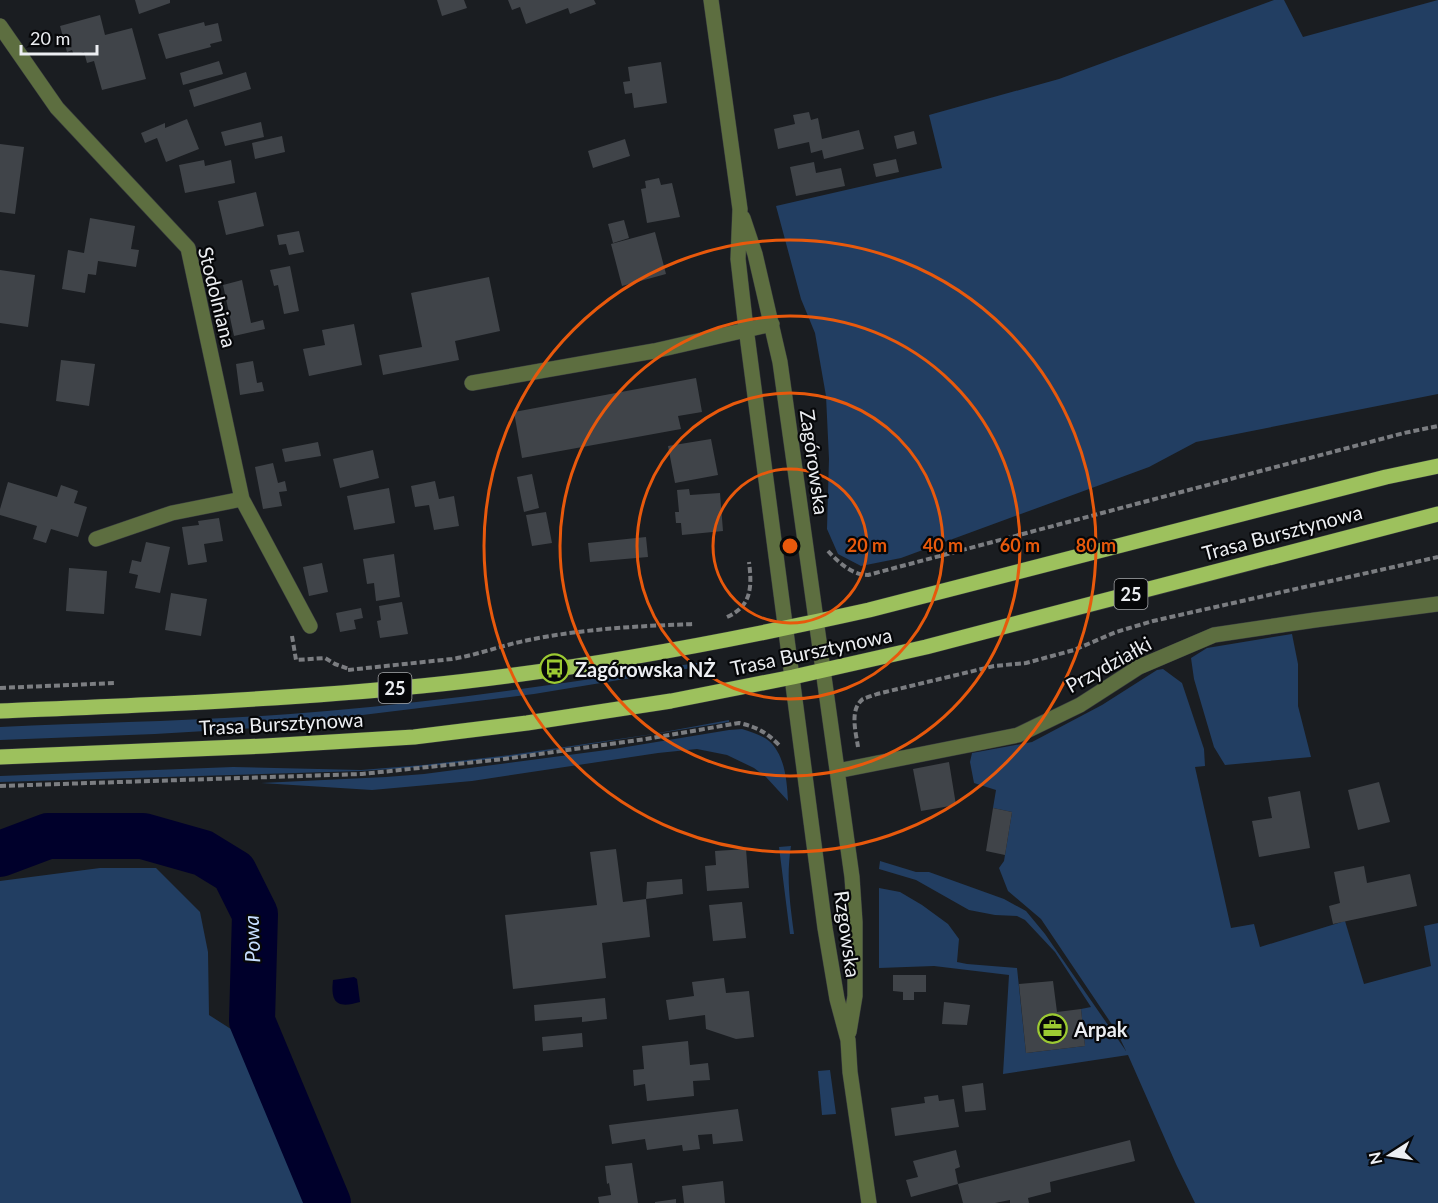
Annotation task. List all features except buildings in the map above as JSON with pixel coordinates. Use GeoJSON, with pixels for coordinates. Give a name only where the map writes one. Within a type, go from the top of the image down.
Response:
{"type":"FeatureCollection","features":[{"type":"Feature","properties":{"kind":"main road","name":"Trasa Bursztynowa"},"geometry":{"type":"LineString","coordinates":[[0,711],[289,698],[424,686],[650,654],[869,610],[1375,479],[1438,466]]}},
{"type":"Feature","properties":{"kind":"main road","name":"Trasa Bursztynowa"},"geometry":{"type":"LineString","coordinates":[[0,757],[288,745],[414,737],[694,697],[926,647],[1438,514]]}},
{"type":"Feature","properties":{"kind":"street","name":"Zagórowska"},"geometry":{"type":"LineString","coordinates":[[711,0],[740,209],[738,259],[813,834]]}},
{"type":"Feature","properties":{"kind":"street","name":"Stodolniana"},"geometry":{"type":"LineString","coordinates":[[0,26],[57,108],[188,248],[242,499],[310,626]]}},
{"type":"Feature","properties":{"kind":"street","name":"Zagórowska"},"geometry":{"type":"LineString","coordinates":[[740,209],[755,254],[780,362],[846,832]]}},
{"type":"Feature","properties":{"kind":"street"},"geometry":{"type":"LineString","coordinates":[[472,383],[654,351],[772,324]]}},
{"type":"Feature","properties":{"kind":"street"},"geometry":{"type":"LineString","coordinates":[[96,538],[172,513],[242,499]]}},
{"type":"Feature","properties":{"kind":"street","name":"Przydziałki"},"geometry":{"type":"LineString","coordinates":[[837,771],[1018,735],[1080,705],[1140,667],[1214,635],[1438,604]]}},
{"type":"Feature","properties":{"kind":"street","name":"Rzgowska"},"geometry":{"type":"LineString","coordinates":[[846,832],[852,877],[855,949],[855,996],[848,1040]]}},
{"type":"Feature","properties":{"kind":"street","name":"Rzgowska"},"geometry":{"type":"LineString","coordinates":[[813,834],[837,999],[848,1040],[850,1072],[869,1203]]}},
{"type":"Feature","properties":{"kind":"path"},"geometry":{"type":"LineString","coordinates":[[828,551],[837,561],[852,570],[860,574],[868,574],[1438,426]]}},
{"type":"Feature","properties":{"kind":"path"},"geometry":{"type":"LineString","coordinates":[[860,755],[854,714],[857,705],[863,699],[877,694],[994,666],[1026,663],[1074,650],[1116,632],[1153,621],[1438,557]]}},
{"type":"Feature","properties":{"kind":"path"},"geometry":{"type":"LineString","coordinates":[[720,620],[740,609],[751,590],[749,562]]}},
{"type":"Feature","properties":{"kind":"path"},"geometry":{"type":"LineString","coordinates":[[341,670],[465,657],[523,641],[601,629],[696,623]]}},
{"type":"Feature","properties":{"kind":"path"},"geometry":{"type":"LineString","coordinates":[[0,688],[123,683]]}},
{"type":"Feature","properties":{"kind":"path"},"geometry":{"type":"LineString","coordinates":[[0,786],[362,774],[504,759],[739,723],[767,733],[779,745]]}},
{"type":"Feature","properties":{"kind":"shaded area"},"geometry":{"type":"Polygon","coordinates":[[[1274,0],[1284,0],[1303,37],[1438,0],[1438,394],[1196,442],[1149,467],[901,558],[861,566],[838,554],[827,529],[829,459],[826,396],[815,333],[801,299],[776,206],[942,168],[929,115],[1059,79],[1274,0]]]}},
{"type":"Feature","properties":{"kind":"shaded area"},"geometry":{"type":"Polygon","coordinates":[[[1292,634],[1298,664],[1298,706],[1311,757],[1225,765],[1214,747],[1194,679],[1191,658],[1207,648],[1292,634]]]}},
{"type":"Feature","properties":{"kind":"shaded area"},"geometry":{"type":"Polygon","coordinates":[[[709,661],[710,665],[534,694],[256,728],[0,740],[0,727],[204,719],[327,711],[518,689],[709,661]]]}},
{"type":"Feature","properties":{"kind":"shaded area"},"geometry":{"type":"Polygon","coordinates":[[[1163,669],[1182,683],[1204,749],[1205,766],[1195,767],[1231,928],[1254,924],[1260,947],[1345,921],[1364,984],[1431,966],[1424,926],[1438,923],[1438,1203],[1195,1203],[1128,1055],[1003,1074],[1009,975],[934,966],[879,968],[879,888],[900,892],[948,924],[959,939],[957,962],[1017,968],[1026,1053],[1085,1046],[1081,1009],[1091,1007],[1055,952],[1025,920],[1017,916],[969,910],[916,880],[879,869],[880,861],[916,872],[929,872],[1004,899],[1026,911],[1045,934],[1126,1051],[1117,1032],[1041,919],[1008,891],[999,868],[1004,861],[1012,812],[993,808],[996,790],[974,783],[970,762],[972,753],[1032,742],[1102,705],[1157,670],[1163,669]]]}},
{"type":"Feature","properties":{"kind":"shaded area"},"geometry":{"type":"Polygon","coordinates":[[[729,720],[729,722],[510,757],[423,767],[361,771],[0,782],[0,776],[233,767],[361,770],[423,765],[653,734],[729,720]]]}},
{"type":"Feature","properties":{"kind":"shaded area"},"geometry":{"type":"Polygon","coordinates":[[[742,729],[763,737],[779,753],[787,785],[788,801],[766,777],[754,768],[727,755],[697,749],[472,781],[372,790],[261,783],[424,774],[614,749],[742,729]]]}},
{"type":"Feature","properties":{"kind":"shaded area"},"geometry":{"type":"Polygon","coordinates":[[[791,846],[789,879],[794,934],[790,934],[779,847],[791,846]]]}},
{"type":"Feature","properties":{"kind":"shaded area"},"geometry":{"type":"Polygon","coordinates":[[[100,868],[156,868],[200,912],[208,952],[209,1015],[234,1031],[288,1141],[313,1203],[0,1203],[0,881],[100,868]]]}},
{"type":"Feature","properties":{"kind":"shaded area"},"geometry":{"type":"Polygon","coordinates":[[[354,977],[357,979],[360,1002],[346,1005],[338,1003],[333,995],[333,980],[354,977]]]}},
{"type":"Feature","properties":{"kind":"shaded area"},"geometry":{"type":"Polygon","coordinates":[[[830,1070],[836,1114],[822,1115],[818,1071],[830,1070]]]}},
{"type":"Feature","properties":{"kind":"waterway","name":"Powa"},"geometry":{"type":"LineString","coordinates":[[0,854],[48,836],[143,836],[203,853],[234,872],[255,914],[252,1021],[328,1203]]}},
{"type":"Feature","properties":{"kind":"place","name":"Zagórowska NŻ"},"geometry":{"type":"Point","coordinates":[554,669]}},
{"type":"Feature","properties":{"kind":"place","name":"Arpak"},"geometry":{"type":"Point","coordinates":[1053,1029]}}]}
